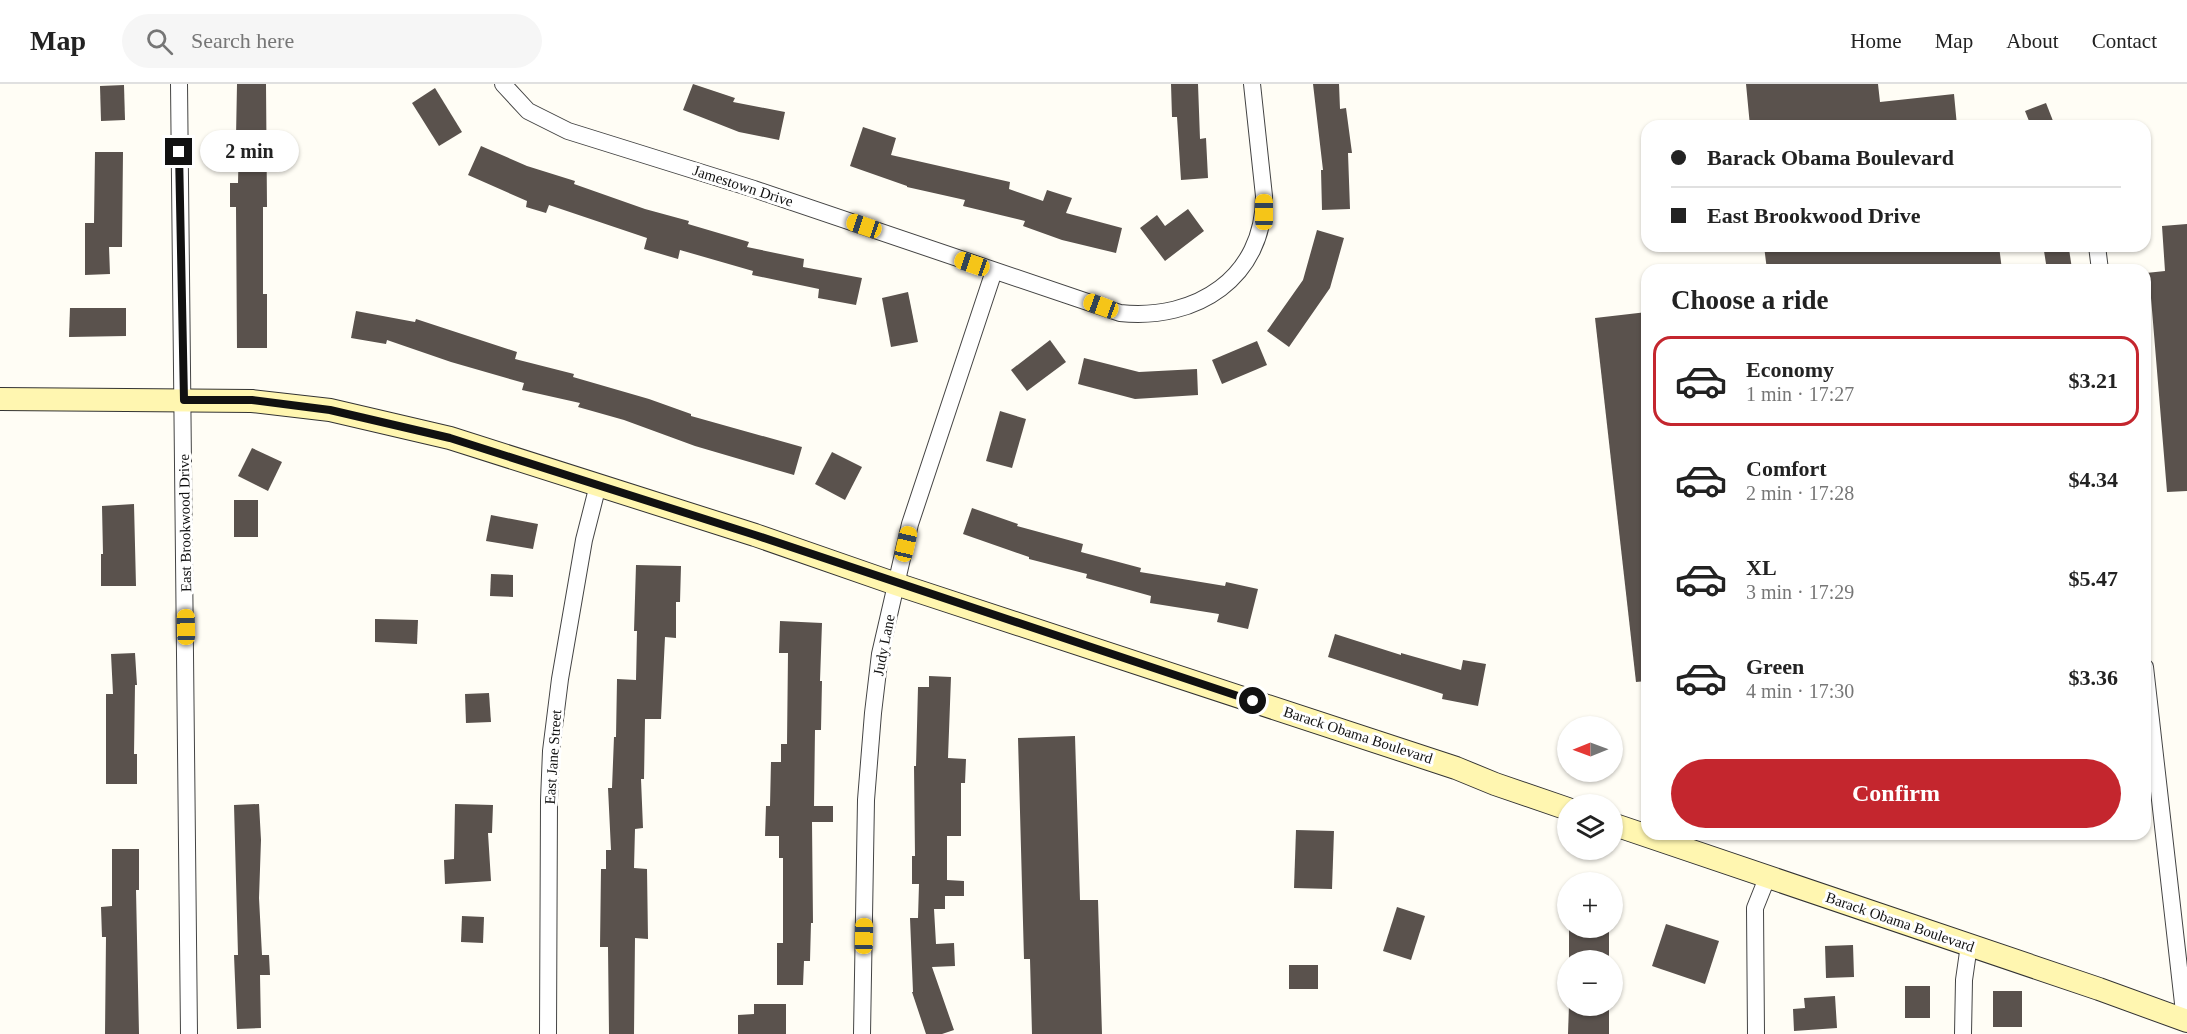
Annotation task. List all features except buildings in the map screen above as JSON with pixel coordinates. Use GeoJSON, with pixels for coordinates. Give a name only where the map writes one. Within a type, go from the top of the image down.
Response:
{"type":"FeatureCollection","features":[{"type":"Feature","properties":{"kind":"main road","name":"Barack Obama Boulevard"},"geometry":{"type":"LineString","coordinates":[[0,399],[252,400],[330,410],[450,438],[755,535],[896,584],[1456,768],[1557,805]]}},
{"type":"Feature","properties":{"kind":"main road","name":"Barack Obama Boulevard"},"geometry":{"type":"LineString","coordinates":[[1623,828],[1641,834]]}},
{"type":"Feature","properties":{"kind":"main road","name":"Barack Obama Boulevard"},"geometry":{"type":"LineString","coordinates":[[1658,840],[2186,1021]]}},
{"type":"Feature","properties":{"kind":"street","name":"East Brookwood Drive"},"geometry":{"type":"LineString","coordinates":[[179,84],[189,1034]]}},
{"type":"Feature","properties":{"kind":"street","name":"Jamestown Drive"},"geometry":{"type":"LineString","coordinates":[[503,84],[528,111],[568,131],[754,189],[1120,313],[1134,315],[1176,311],[1214,292],[1232,279],[1246,261],[1259,234],[1264,212],[1252,84]]}},
{"type":"Feature","properties":{"kind":"street","name":"Judy Lane"},"geometry":{"type":"LineString","coordinates":[[862,1034],[866,800],[880,654],[910,524],[994,271]]}},
{"type":"Feature","properties":{"kind":"street","name":"East Jane Street"},"geometry":{"type":"LineString","coordinates":[[548,1034],[551,751],[560,679],[582,551],[598,485]]}},
{"type":"Feature","properties":{"kind":"street"},"geometry":{"type":"LineString","coordinates":[[2151,719],[2186,1021]]}},
{"type":"Feature","properties":{"kind":"street"},"geometry":{"type":"LineString","coordinates":[[1756,1034],[1755,908],[1767,878]]}},
{"type":"Feature","properties":{"kind":"street"},"geometry":{"type":"LineString","coordinates":[[1963,1034],[1964,980],[1969,945]]}},
{"type":"Feature","properties":{"kind":"route"},"geometry":{"type":"LineString","coordinates":[[179,152],[179,242],[184,400],[252,400],[330,410],[450,438],[755,535],[896,584],[1253,701]]}}]}
